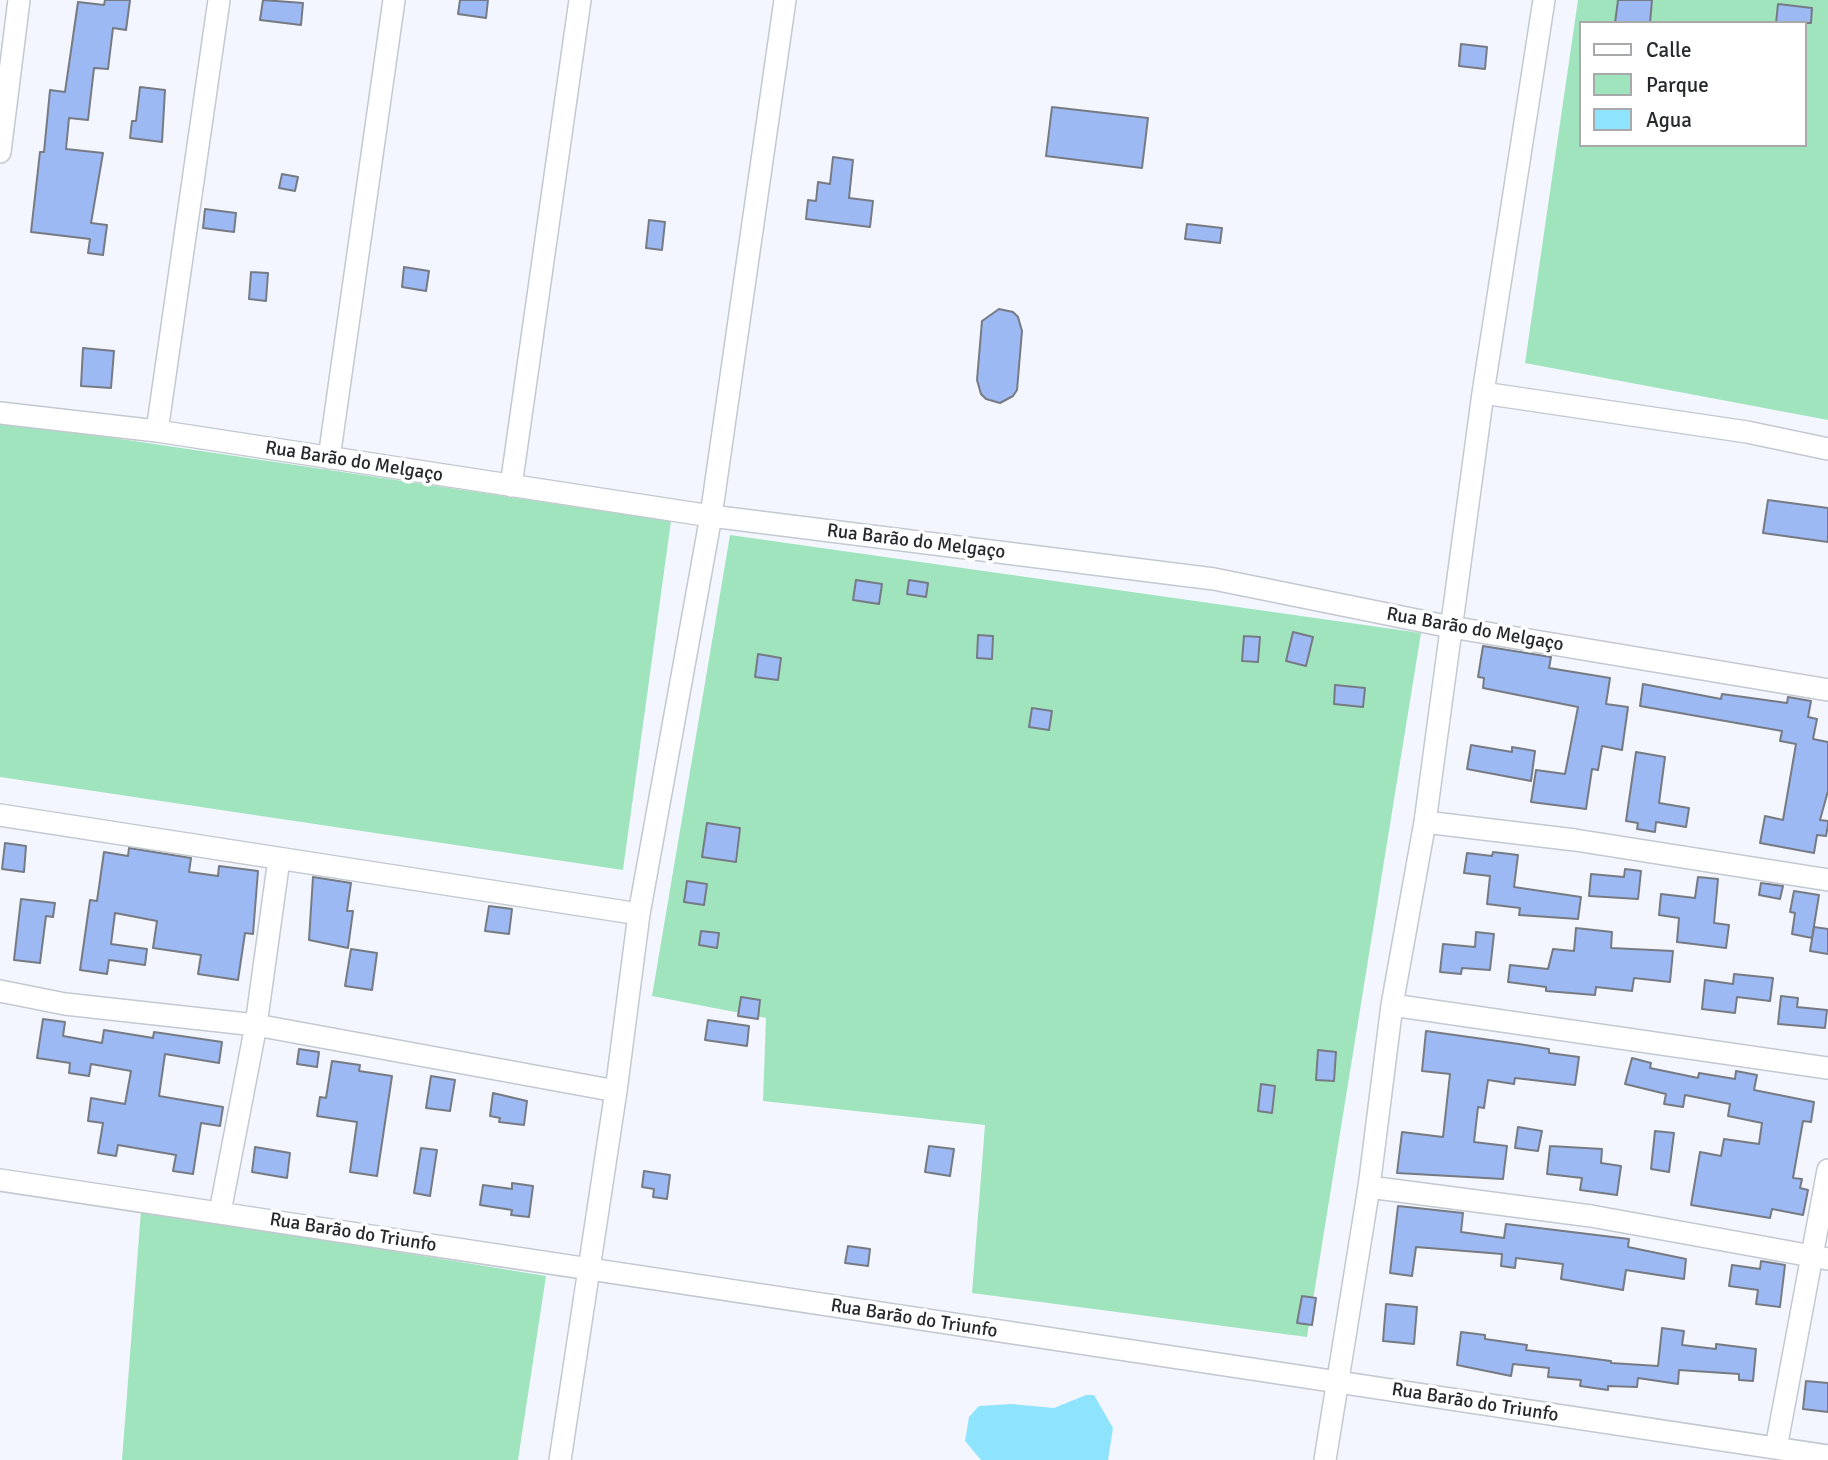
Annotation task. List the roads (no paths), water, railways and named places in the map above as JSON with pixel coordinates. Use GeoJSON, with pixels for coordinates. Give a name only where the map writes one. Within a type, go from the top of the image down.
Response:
{"type":"FeatureCollection","features":[{"type":"Feature","properties":{"kind":"street"},"geometry":{"type":"LineString","coordinates":[[1,139],[19,0]]}},
{"type":"Feature","properties":{"kind":"street"},"geometry":{"type":"LineString","coordinates":[[157,431],[219,0]]}},
{"type":"Feature","properties":{"kind":"street"},"geometry":{"type":"LineString","coordinates":[[329,458],[394,0]]}},
{"type":"Feature","properties":{"kind":"street"},"geometry":{"type":"LineString","coordinates":[[511,486],[580,0]]}},
{"type":"Feature","properties":{"kind":"street"},"geometry":{"type":"LineString","coordinates":[[560,1460],[616,1091],[639,914],[711,516],[785,0]]}},
{"type":"Feature","properties":{"kind":"street"},"geometry":{"type":"LineString","coordinates":[[1325,1460],[1369,1187],[1392,1005],[1425,822],[1483,393],[1544,0]]}},
{"type":"Feature","properties":{"kind":"street"},"geometry":{"type":"LineString","coordinates":[[1483,393],[1747,432],[1828,449]]}},
{"type":"Feature","properties":{"kind":"street","name":"Rua Barão do Melgaço"},"geometry":{"type":"LineString","coordinates":[[0,413],[157,431],[711,516],[1214,579],[1451,627],[1828,690]]}},
{"type":"Feature","properties":{"kind":"street"},"geometry":{"type":"LineString","coordinates":[[0,815],[639,914]]}},
{"type":"Feature","properties":{"kind":"street"},"geometry":{"type":"LineString","coordinates":[[1425,822],[1575,840],[1828,880]]}},
{"type":"Feature","properties":{"kind":"street"},"geometry":{"type":"LineString","coordinates":[[220,1212],[256,1025],[279,859]]}},
{"type":"Feature","properties":{"kind":"street"},"geometry":{"type":"LineString","coordinates":[[0,990],[65,1004],[256,1025],[616,1091]]}},
{"type":"Feature","properties":{"kind":"street"},"geometry":{"type":"LineString","coordinates":[[1392,1005],[1828,1068]]}},
{"type":"Feature","properties":{"kind":"street"},"geometry":{"type":"LineString","coordinates":[[1776,1448],[1820,1258],[1828,1170]]}},
{"type":"Feature","properties":{"kind":"street","name":"Rua Barão do Triunfo"},"geometry":{"type":"LineString","coordinates":[[0,1180],[1828,1456]]}},
{"type":"Feature","properties":{"kind":"street"},"geometry":{"type":"LineString","coordinates":[[1369,1187],[1591,1216],[1820,1258]]}},
{"type":"Feature","properties":{"kind":"water"},"geometry":{"type":"Polygon","coordinates":[[[1086,1395],[1094,1395],[1113,1428],[1108,1460],[981,1460],[965,1441],[969,1417],[979,1406],[1011,1404],[1054,1408],[1086,1395]]]}}]}
